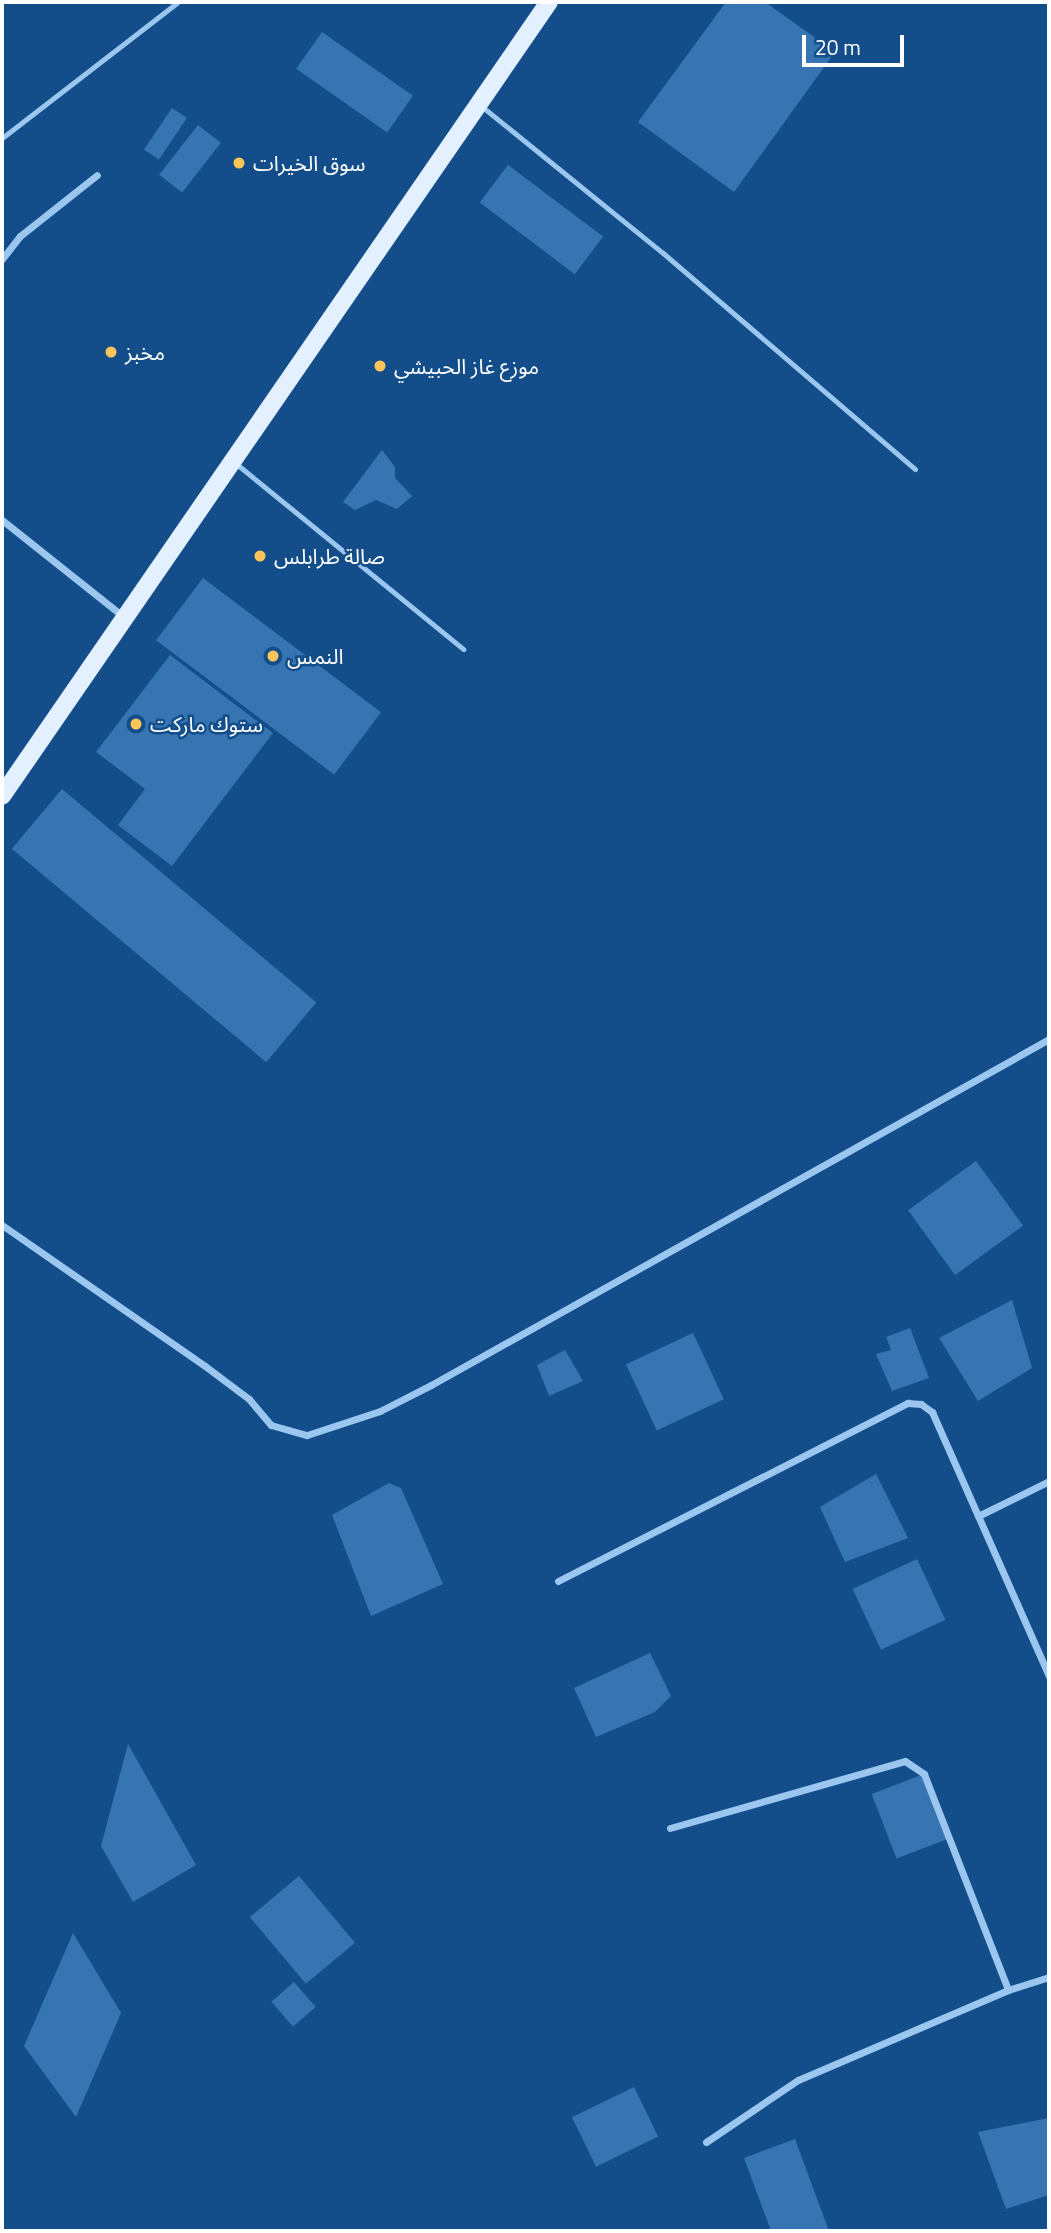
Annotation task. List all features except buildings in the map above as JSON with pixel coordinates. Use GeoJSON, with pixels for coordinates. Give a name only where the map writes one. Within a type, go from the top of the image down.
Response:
{"type":"FeatureCollection","features":[{"type":"Feature","properties":{"kind":"main road"},"geometry":{"type":"LineString","coordinates":[[2,796],[549,2]]}},
{"type":"Feature","properties":{"kind":"street"},"geometry":{"type":"LineString","coordinates":[[2,259],[20,236],[97,175]]}},
{"type":"Feature","properties":{"kind":"street"},"geometry":{"type":"LineString","coordinates":[[2,520],[126,618]]}},
{"type":"Feature","properties":{"kind":"street"},"geometry":{"type":"LineString","coordinates":[[2,1225],[249,1399],[271,1425],[307,1435],[380,1411],[430,1385],[1049,1039]]}},
{"type":"Feature","properties":{"kind":"street"},"geometry":{"type":"LineString","coordinates":[[558,1581],[908,1403],[932,1412],[1049,1676]]}},
{"type":"Feature","properties":{"kind":"street"},"geometry":{"type":"LineString","coordinates":[[978,1517],[1049,1481]]}},
{"type":"Feature","properties":{"kind":"street"},"geometry":{"type":"LineString","coordinates":[[670,1828],[905,1761],[924,1773],[1008,1990]]}},
{"type":"Feature","properties":{"kind":"street"},"geometry":{"type":"LineString","coordinates":[[706,2142],[798,2080],[1008,1990],[1049,1978]]}},
{"type":"Feature","properties":{"kind":"lane"},"geometry":{"type":"LineString","coordinates":[[2,138],[178,2]]}},
{"type":"Feature","properties":{"kind":"lane"},"geometry":{"type":"LineString","coordinates":[[478,103],[663,253],[915,469]]}},
{"type":"Feature","properties":{"kind":"lane"},"geometry":{"type":"LineString","coordinates":[[232,460],[463,649]]}},
{"type":"Feature","properties":{"kind":"place","name":"سوق الخيرات"},"geometry":{"type":"Point","coordinates":[239,163]}},
{"type":"Feature","properties":{"kind":"place","name":"مخبز"},"geometry":{"type":"Point","coordinates":[111,352]}},
{"type":"Feature","properties":{"kind":"place","name":"موزع غاز الحبيشي"},"geometry":{"type":"Point","coordinates":[380,366]}},
{"type":"Feature","properties":{"kind":"place","name":"صالة طرابلس"},"geometry":{"type":"Point","coordinates":[260,556]}},
{"type":"Feature","properties":{"kind":"place","name":"النمس"},"geometry":{"type":"Point","coordinates":[273,656]}},
{"type":"Feature","properties":{"kind":"place","name":"ستوك ماركت"},"geometry":{"type":"Point","coordinates":[136,724]}}]}
